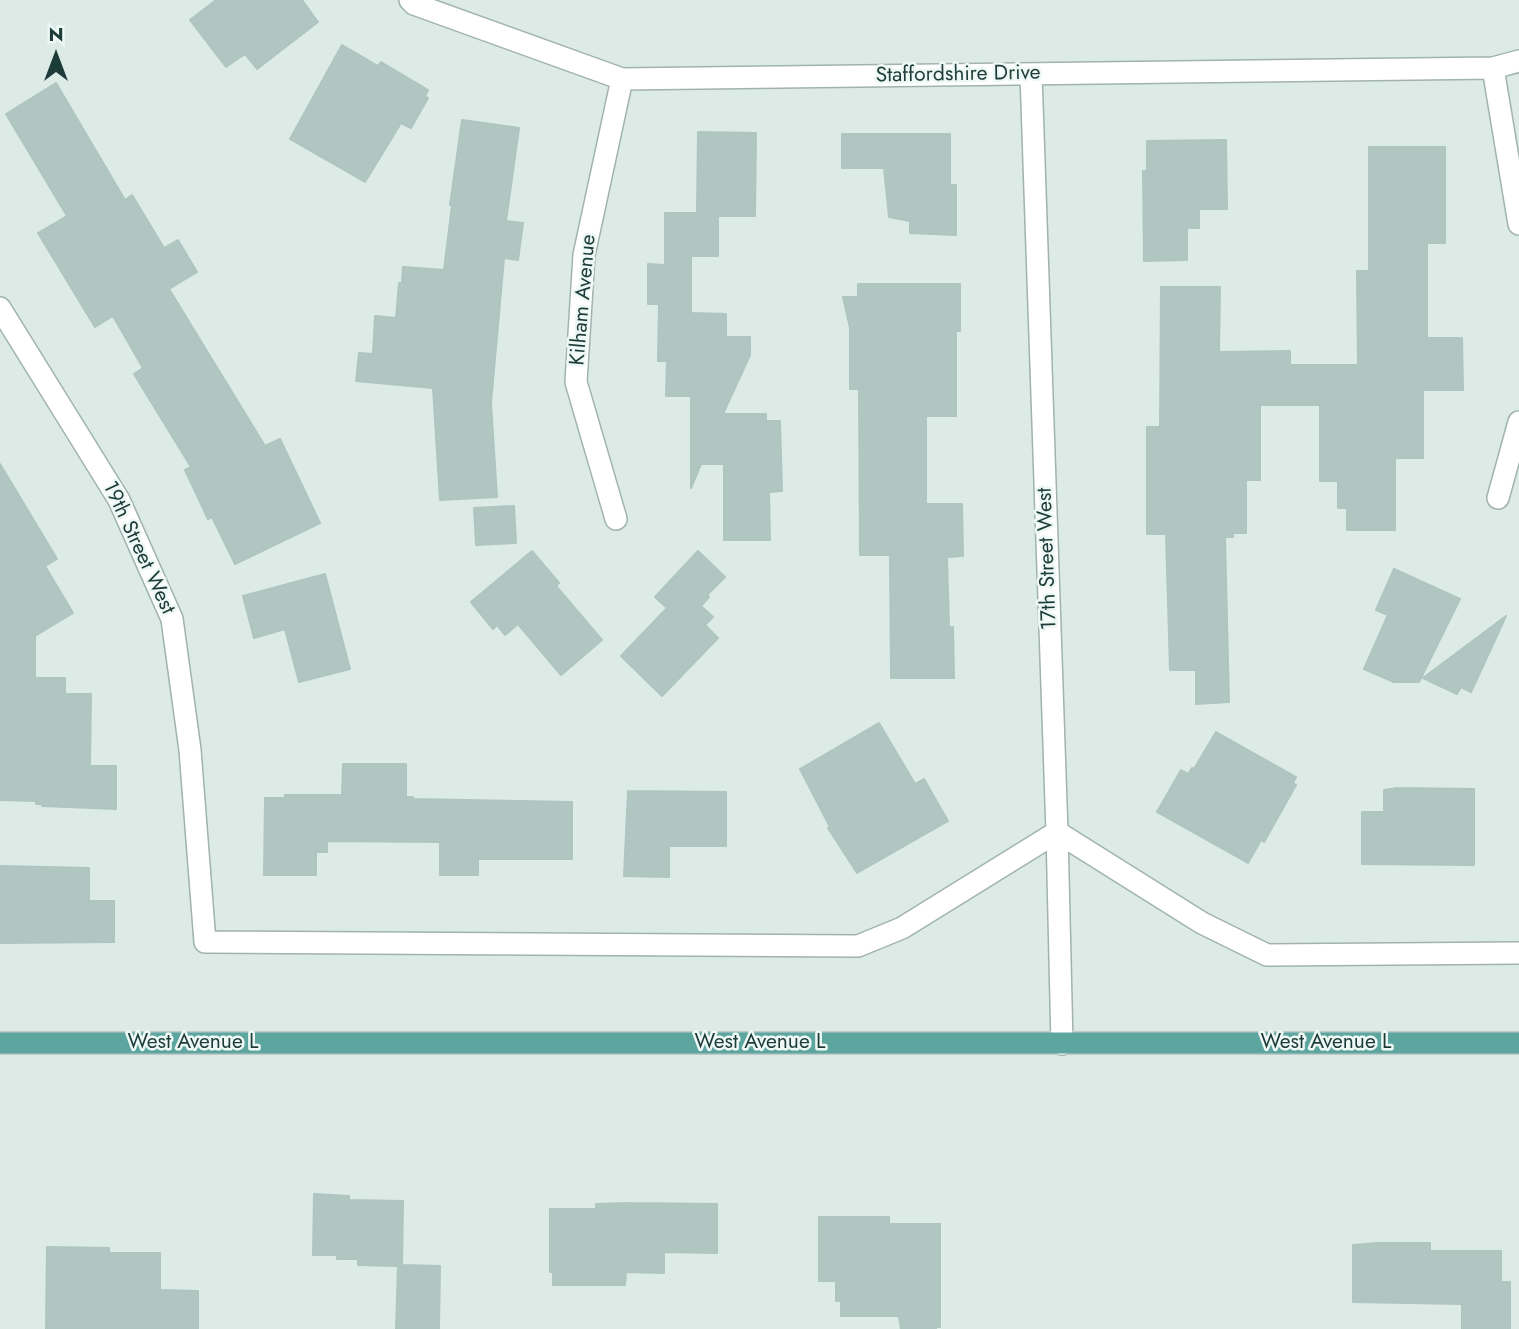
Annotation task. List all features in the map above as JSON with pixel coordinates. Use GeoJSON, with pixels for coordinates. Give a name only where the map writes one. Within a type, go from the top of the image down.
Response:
{"type":"FeatureCollection","features":[{"type":"Feature","properties":{"kind":"main road","name":"West Avenue L"},"geometry":{"type":"LineString","coordinates":[[0,1043],[1519,1043]]}},
{"type":"Feature","properties":{"kind":"street","name":"Staffordshire Drive"},"geometry":{"type":"LineString","coordinates":[[410,0],[414,4],[622,79],[1493,68],[1519,61]]}},
{"type":"Feature","properties":{"kind":"street"},"geometry":{"type":"LineString","coordinates":[[1493,68],[1519,224]]}},
{"type":"Feature","properties":{"kind":"street","name":"17th Street West"},"geometry":{"type":"LineString","coordinates":[[1031,74],[1062,1044]]}},
{"type":"Feature","properties":{"kind":"street","name":"Kilham Avenue"},"geometry":{"type":"LineString","coordinates":[[616,519],[576,382],[584,255],[622,79]]}},
{"type":"Feature","properties":{"kind":"street","name":"19th Street West"},"geometry":{"type":"LineString","coordinates":[[0,308],[118,500],[172,618],[190,750],[205,942],[858,946],[902,928],[1057,832]]}},
{"type":"Feature","properties":{"kind":"street"},"geometry":{"type":"LineString","coordinates":[[1498,498],[1519,422]]}},
{"type":"Feature","properties":{"kind":"street"},"geometry":{"type":"LineString","coordinates":[[1057,832],[1202,923],[1267,955],[1519,953]]}},
{"type":"Feature","properties":{"kind":"building"},"geometry":{"type":"Polygon","coordinates":[[[216,0],[302,0],[318,22],[257,69],[245,54],[226,67],[190,20],[216,0]]]}},
{"type":"Feature","properties":{"kind":"building"},"geometry":{"type":"Polygon","coordinates":[[[342,45],[378,66],[381,62],[428,90],[425,96],[428,98],[411,128],[401,123],[365,182],[290,139],[342,45]]]}},
{"type":"Feature","properties":{"kind":"building"},"geometry":{"type":"Polygon","coordinates":[[[56,83],[125,200],[132,195],[164,248],[178,240],[197,272],[169,289],[265,446],[280,439],[320,523],[235,564],[212,517],[208,519],[185,470],[191,467],[134,374],[143,368],[113,316],[95,327],[38,233],[67,216],[6,114],[56,83]]]}},
{"type":"Feature","properties":{"kind":"building"},"geometry":{"type":"Polygon","coordinates":[[[462,120],[519,128],[506,221],[523,223],[518,260],[504,258],[491,403],[497,497],[440,500],[433,388],[356,381],[359,353],[373,354],[375,316],[396,318],[403,267],[444,270],[462,120]]]}},
{"type":"Feature","properties":{"kind":"building"},"geometry":{"type":"Polygon","coordinates":[[[698,132],[756,133],[755,216],[718,216],[718,256],[691,256],[691,313],[726,314],[726,337],[750,337],[750,355],[723,414],[766,414],[766,421],[780,421],[782,491],[769,492],[770,540],[724,540],[724,464],[701,464],[691,488],[691,396],[666,396],[667,361],[658,361],[659,304],[648,304],[648,264],[665,265],[665,213],[697,213],[698,132]]]}},
{"type":"Feature","properties":{"kind":"building"},"geometry":{"type":"Polygon","coordinates":[[[842,134],[950,134],[950,185],[956,185],[956,235],[910,233],[910,221],[889,217],[884,168],[842,168],[842,134]]]}},
{"type":"Feature","properties":{"kind":"building"},"geometry":{"type":"Polygon","coordinates":[[[1226,140],[1227,209],[1199,209],[1199,228],[1187,228],[1187,260],[1144,261],[1143,171],[1147,171],[1147,141],[1226,140]]]}},
{"type":"Feature","properties":{"kind":"building"},"geometry":{"type":"Polygon","coordinates":[[[1369,147],[1445,147],[1445,243],[1427,243],[1427,338],[1462,338],[1463,390],[1423,390],[1423,458],[1395,458],[1395,530],[1347,530],[1347,508],[1338,508],[1338,481],[1320,481],[1320,405],[1260,405],[1260,480],[1246,480],[1246,533],[1233,533],[1233,537],[1225,537],[1229,702],[1196,704],[1196,670],[1170,670],[1166,534],[1147,534],[1147,427],[1160,427],[1161,287],[1220,287],[1219,352],[1290,351],[1290,365],[1358,365],[1357,271],[1369,271],[1369,147]]]}},
{"type":"Feature","properties":{"kind":"building"},"geometry":{"type":"Polygon","coordinates":[[[858,284],[960,284],[960,331],[956,331],[956,416],[926,416],[926,504],[962,504],[963,556],[947,557],[954,678],[891,678],[890,555],[860,555],[859,389],[850,389],[850,328],[843,297],[858,297],[858,284]]]}},
{"type":"Feature","properties":{"kind":"building"},"geometry":{"type":"Polygon","coordinates":[[[0,464],[57,559],[45,566],[73,613],[35,636],[35,678],[65,678],[65,694],[91,694],[90,766],[116,766],[116,809],[42,806],[36,804],[36,801],[0,800],[0,464]]]}},
{"type":"Feature","properties":{"kind":"building"},"geometry":{"type":"Polygon","coordinates":[[[514,506],[516,543],[476,545],[474,508],[514,506]]]}},
{"type":"Feature","properties":{"kind":"building"},"geometry":{"type":"Polygon","coordinates":[[[532,551],[559,583],[556,586],[602,640],[561,675],[518,624],[505,635],[497,625],[493,629],[471,602],[532,551]]]}},
{"type":"Feature","properties":{"kind":"building"},"geometry":{"type":"Polygon","coordinates":[[[698,551],[725,577],[707,595],[709,597],[701,606],[713,617],[705,625],[718,638],[662,696],[621,656],[667,608],[655,597],[698,551]]]}},
{"type":"Feature","properties":{"kind":"building"},"geometry":{"type":"Polygon","coordinates":[[[1394,569],[1460,599],[1419,682],[1394,682],[1364,669],[1388,615],[1376,610],[1394,569]]]}},
{"type":"Feature","properties":{"kind":"building"},"geometry":{"type":"Polygon","coordinates":[[[325,574],[350,669],[299,682],[285,629],[254,638],[243,596],[325,574]]]}},
{"type":"Feature","properties":{"kind":"building"},"geometry":{"type":"Polygon","coordinates":[[[1506,616],[1471,692],[1461,687],[1457,694],[1423,678],[1506,616]]]}},
{"type":"Feature","properties":{"kind":"building"},"geometry":{"type":"Polygon","coordinates":[[[879,723],[915,784],[924,779],[948,821],[857,873],[828,828],[830,827],[800,769],[879,723]]]}},
{"type":"Feature","properties":{"kind":"building"},"geometry":{"type":"Polygon","coordinates":[[[1216,732],[1296,777],[1293,783],[1296,785],[1264,842],[1261,840],[1248,863],[1157,812],[1181,770],[1188,774],[1194,769],[1216,732]]]}},
{"type":"Feature","properties":{"kind":"building"},"geometry":{"type":"Polygon","coordinates":[[[343,764],[406,764],[406,797],[413,799],[572,802],[572,859],[478,859],[478,875],[440,875],[440,842],[327,841],[327,852],[316,852],[316,875],[264,875],[265,798],[285,798],[285,795],[342,795],[343,764]]]}},
{"type":"Feature","properties":{"kind":"building"},"geometry":{"type":"Polygon","coordinates":[[[1474,789],[1474,865],[1362,864],[1362,812],[1384,812],[1384,790],[1474,789]]]}},
{"type":"Feature","properties":{"kind":"building"},"geometry":{"type":"Polygon","coordinates":[[[628,791],[726,792],[726,846],[669,846],[669,877],[624,876],[628,791]]]}},
{"type":"Feature","properties":{"kind":"building"},"geometry":{"type":"Polygon","coordinates":[[[0,866],[89,868],[89,901],[114,901],[114,942],[0,943],[0,866]]]}},
{"type":"Feature","properties":{"kind":"building"},"geometry":{"type":"Polygon","coordinates":[[[314,1194],[349,1196],[349,1200],[403,1201],[402,1265],[440,1266],[439,1329],[396,1329],[398,1266],[358,1265],[358,1259],[337,1259],[337,1255],[313,1255],[314,1194]]]}},
{"type":"Feature","properties":{"kind":"building"},"geometry":{"type":"Polygon","coordinates":[[[596,1204],[717,1204],[717,1253],[664,1252],[664,1273],[626,1272],[625,1285],[553,1285],[553,1272],[550,1272],[550,1209],[596,1209],[596,1204]]]}},
{"type":"Feature","properties":{"kind":"building"},"geometry":{"type":"Polygon","coordinates":[[[819,1217],[889,1217],[889,1224],[940,1224],[940,1327],[901,1329],[899,1316],[841,1316],[841,1301],[836,1301],[836,1281],[819,1281],[819,1217]]]}},
{"type":"Feature","properties":{"kind":"building"},"geometry":{"type":"Polygon","coordinates":[[[1430,1243],[1430,1251],[1501,1251],[1501,1282],[1510,1282],[1510,1329],[1462,1329],[1462,1304],[1353,1302],[1353,1245],[1430,1243]]]}},
{"type":"Feature","properties":{"kind":"building"},"geometry":{"type":"Polygon","coordinates":[[[47,1247],[109,1248],[109,1253],[160,1253],[160,1290],[198,1291],[198,1329],[46,1329],[47,1247]]]}}]}
